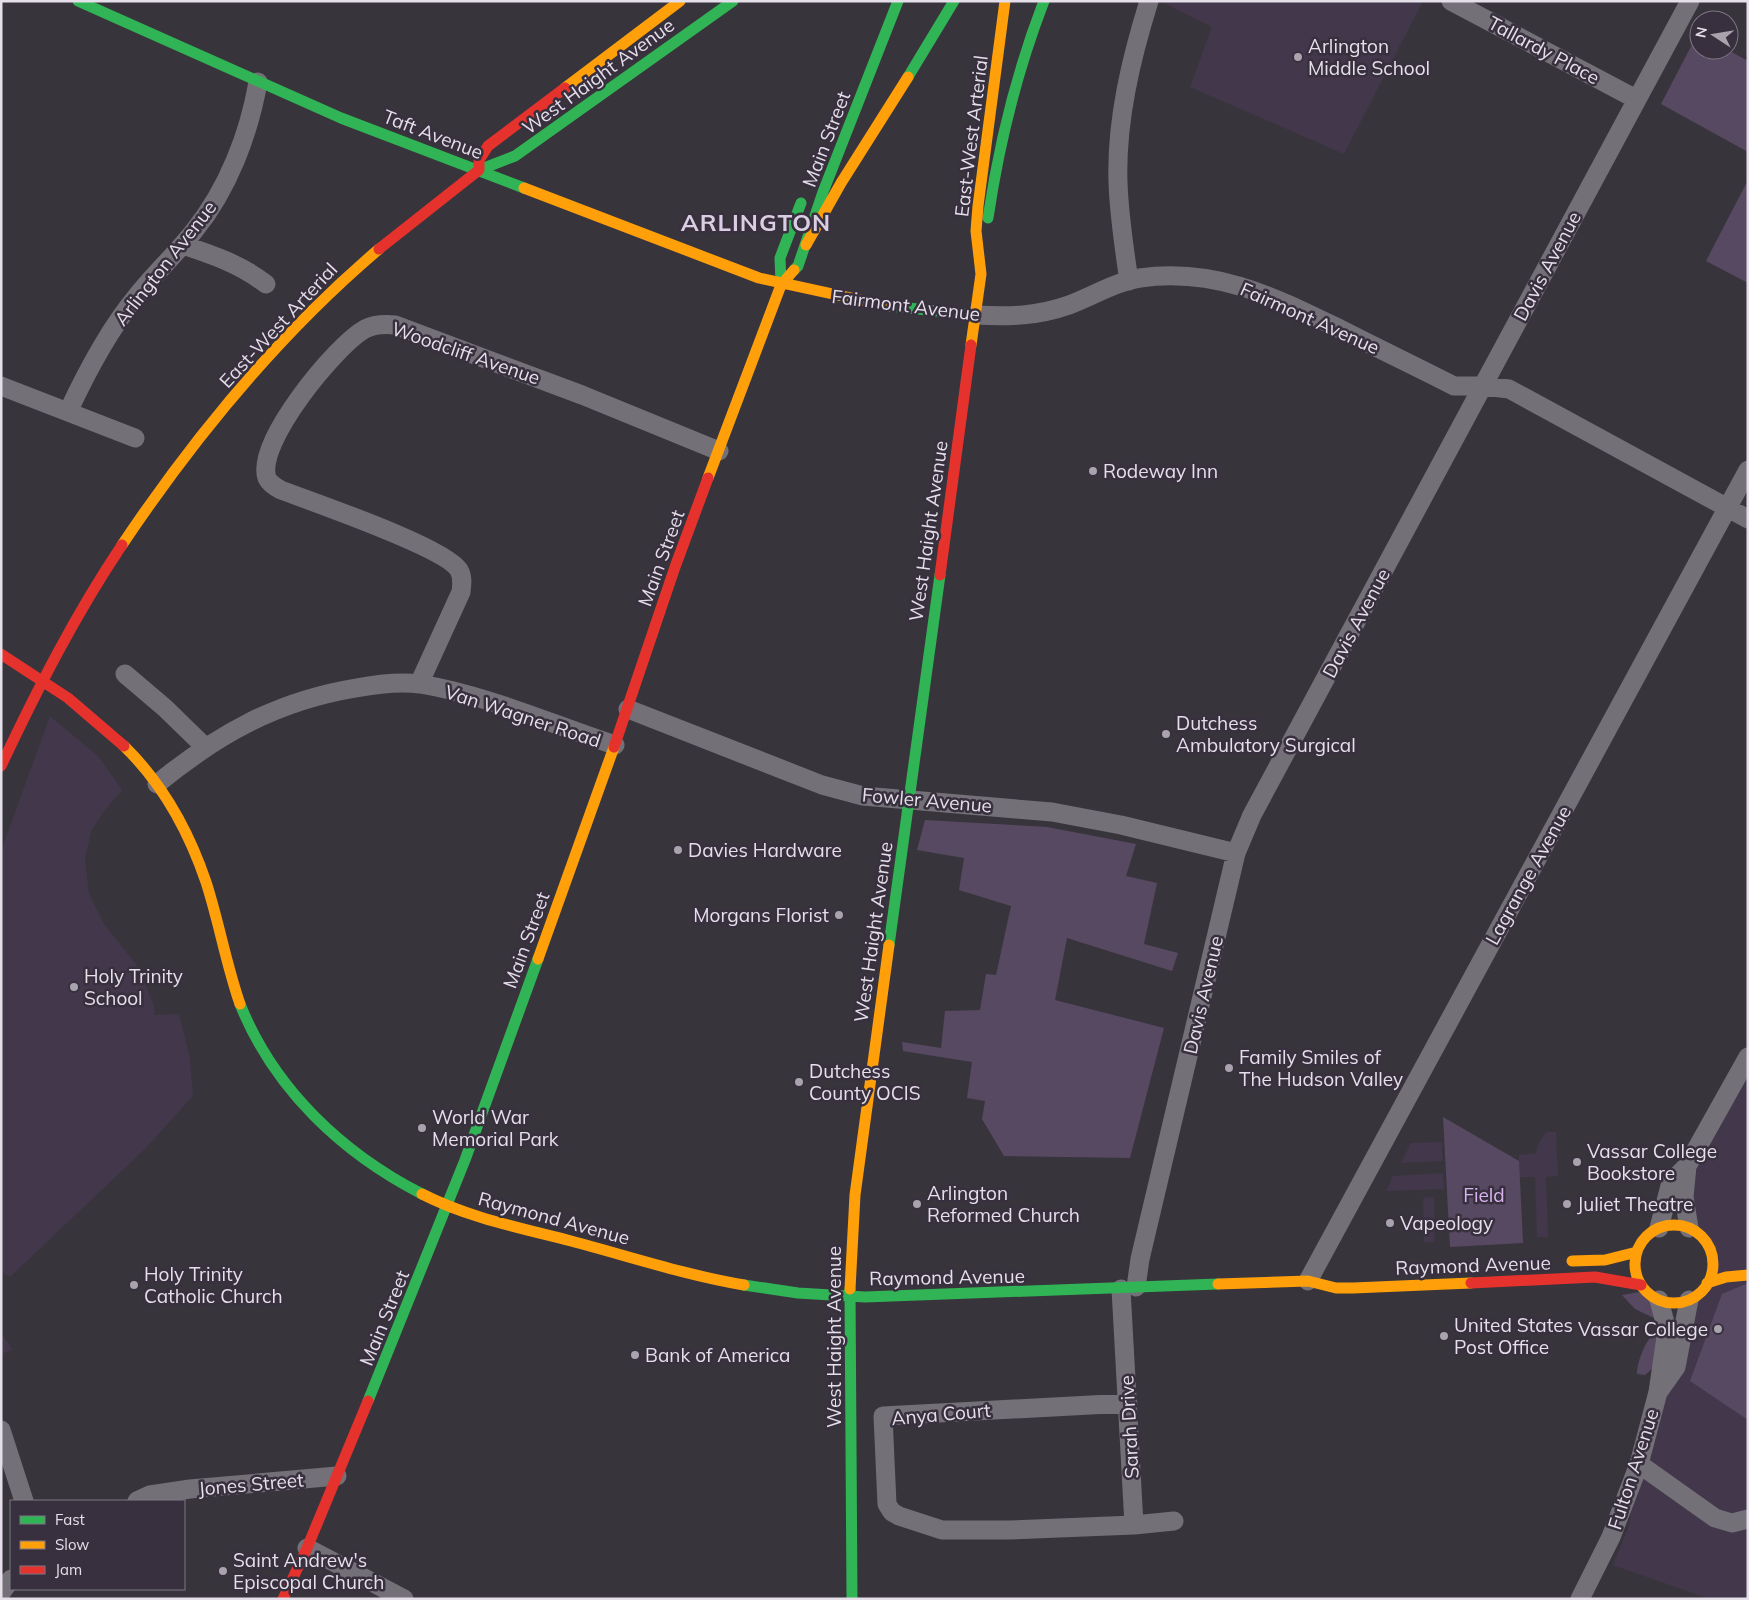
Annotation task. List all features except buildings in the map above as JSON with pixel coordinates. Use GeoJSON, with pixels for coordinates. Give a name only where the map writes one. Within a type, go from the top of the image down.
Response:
{"type":"FeatureCollection","features":[{"type":"Feature","properties":{"kind":"main road","name":"Taft Avenue"},"geometry":{"type":"LineString","coordinates":[[78,1],[341,118],[752,276],[781,285]]}},
{"type":"Feature","properties":{"kind":"main road"},"geometry":{"type":"LineString","coordinates":[[479,170],[478,160],[488,146],[680,1]]}},
{"type":"Feature","properties":{"kind":"main road","name":"West Haight Avenue"},"geometry":{"type":"LineString","coordinates":[[479,170],[515,156],[733,1]]}},
{"type":"Feature","properties":{"kind":"main road","name":"Main Street"},"geometry":{"type":"LineString","coordinates":[[283,1599],[307,1548],[448,1206],[628,709],[675,567],[781,285],[793,273],[806,245],[823,192],[898,1]]}},
{"type":"Feature","properties":{"kind":"main road"},"geometry":{"type":"LineString","coordinates":[[806,245],[843,177],[910,76],[954,1]]}},
{"type":"Feature","properties":{"kind":"main road","name":"East-West Arterial"},"geometry":{"type":"LineString","coordinates":[[981,274],[976,231],[978,206],[1005,1]]}},
{"type":"Feature","properties":{"kind":"main road"},"geometry":{"type":"LineString","coordinates":[[981,274],[990,207],[1006,131],[1020,73],[1044,1]]}},
{"type":"Feature","properties":{"kind":"main road","name":"East-West Arterial"},"geometry":{"type":"LineString","coordinates":[[1,766],[43,679],[92,592],[133,529],[186,456],[249,379],[295,328],[348,276],[396,234],[479,170]]}},
{"type":"Feature","properties":{"kind":"main road","name":"Main Street"},"geometry":{"type":"LineString","coordinates":[[781,285],[780,258],[804,196]]}},
{"type":"Feature","properties":{"kind":"main road","name":"West Haight Avenue"},"geometry":{"type":"LineString","coordinates":[[852,1599],[850,1296],[855,1195],[981,274]]}},
{"type":"Feature","properties":{"kind":"main road","name":"Fairmont Avenue"},"geometry":{"type":"LineString","coordinates":[[781,285],[880,305],[976,315]]}},
{"type":"Feature","properties":{"kind":"main road"},"geometry":{"type":"LineString","coordinates":[[1,654],[43,679]]}},
{"type":"Feature","properties":{"kind":"main road","name":"Raymond Avenue"},"geometry":{"type":"LineString","coordinates":[[43,679],[102,724],[140,763],[157,784],[190,839],[206,883],[230,978],[248,1021],[274,1067],[309,1112],[353,1153],[399,1183],[448,1206],[529,1230],[739,1284],[800,1294],[850,1296],[1128,1288],[1308,1281],[1326,1275]]}},
{"type":"Feature","properties":{"kind":"main road"},"geometry":{"type":"LineString","coordinates":[[1707,1283],[1716,1255],[1703,1238],[1689,1228],[1674,1225],[1659,1228],[1650,1233],[1637,1252],[1636,1274],[1641,1285],[1649,1295],[1658,1300],[1674,1303],[1689,1300],[1707,1283],[1726,1277],[1748,1275]]}},
{"type":"Feature","properties":{"kind":"main road","name":"Raymond Avenue"},"geometry":{"type":"LineString","coordinates":[[1557,1262],[1605,1260],[1637,1252]]}},
{"type":"Feature","properties":{"kind":"main road","name":"Raymond Avenue"},"geometry":{"type":"LineString","coordinates":[[1308,1281],[1336,1288],[1355,1288],[1595,1277],[1641,1285]]}},
{"type":"Feature","properties":{"kind":"street"},"geometry":{"type":"LineString","coordinates":[[1129,281],[1119,205],[1118,155],[1129,76],[1149,1]]}},
{"type":"Feature","properties":{"kind":"street","name":"Tallardy Place"},"geometry":{"type":"LineString","coordinates":[[1451,1],[1636,99]]}},
{"type":"Feature","properties":{"kind":"street","name":"Davis Avenue"},"geometry":{"type":"LineString","coordinates":[[1128,1288],[1140,1259],[1236,853],[1252,815],[1690,1]]}},
{"type":"Feature","properties":{"kind":"street","name":"Arlington Avenue"},"geometry":{"type":"LineString","coordinates":[[68,412],[94,360],[122,314],[207,215],[225,182],[243,138],[258,82]]}},
{"type":"Feature","properties":{"kind":"street"},"geometry":{"type":"LineString","coordinates":[[183,245],[228,261],[248,271],[266,284]]}},
{"type":"Feature","properties":{"kind":"street","name":"Fairmont Avenue"},"geometry":{"type":"LineString","coordinates":[[976,315],[1034,314],[1070,304],[1129,281],[1176,276],[1235,284],[1277,299],[1454,386],[1484,386],[1509,389],[1748,519]]}},
{"type":"Feature","properties":{"kind":"street","name":"Woodcliff Avenue"},"geometry":{"type":"LineString","coordinates":[[419,684],[461,592],[463,581],[459,570],[452,562],[424,546],[281,490],[271,484],[266,473],[269,454],[289,412],[318,373],[355,336],[374,325],[395,326],[582,395],[719,451]]}},
{"type":"Feature","properties":{"kind":"street"},"geometry":{"type":"LineString","coordinates":[[1,386],[135,438]]}},
{"type":"Feature","properties":{"kind":"street","name":"Lagrange Avenue"},"geometry":{"type":"LineString","coordinates":[[1308,1281],[1748,470]]}},
{"type":"Feature","properties":{"kind":"street"},"geometry":{"type":"LineString","coordinates":[[126,674],[205,747]]}},
{"type":"Feature","properties":{"kind":"street","name":"Van Wagner Road"},"geometry":{"type":"LineString","coordinates":[[157,784],[205,747],[253,720],[296,701],[389,682],[419,684],[480,698],[615,745]]}},
{"type":"Feature","properties":{"kind":"street","name":"Fowler Avenue"},"geometry":{"type":"LineString","coordinates":[[628,709],[822,785],[863,796],[1052,812],[1121,825],[1236,853]]}},
{"type":"Feature","properties":{"kind":"street"},"geometry":{"type":"LineString","coordinates":[[1659,1228],[1671,1182],[1686,1166],[1748,1057]]}},
{"type":"Feature","properties":{"kind":"street"},"geometry":{"type":"LineString","coordinates":[[1686,1166],[1684,1197],[1689,1228]]}},
{"type":"Feature","properties":{"kind":"street","name":"Sarah Drive"},"geometry":{"type":"LineString","coordinates":[[1128,1288],[1128,1403],[1134,1525]]}},
{"type":"Feature","properties":{"kind":"street","name":"Fulton Avenue"},"geometry":{"type":"LineString","coordinates":[[1580,1599],[1615,1528],[1639,1464],[1658,1392],[1667,1330],[1658,1300]]}},
{"type":"Feature","properties":{"kind":"street","name":"Fulton Avenue"},"geometry":{"type":"LineString","coordinates":[[1658,1392],[1676,1367],[1689,1300]]}},
{"type":"Feature","properties":{"kind":"street","name":"Anya Court"},"geometry":{"type":"LineString","coordinates":[[1128,1403],[884,1416],[887,1504],[892,1512],[899,1516],[942,1530],[1009,1530],[1134,1525]]}},
{"type":"Feature","properties":{"kind":"street"},"geometry":{"type":"LineString","coordinates":[[1,1430],[24,1500]]}},
{"type":"Feature","properties":{"kind":"street"},"geometry":{"type":"LineString","coordinates":[[1639,1464],[1715,1518],[1732,1523],[1748,1519]]}},
{"type":"Feature","properties":{"kind":"street","name":"Jones Street"},"geometry":{"type":"LineString","coordinates":[[139,1500],[150,1495],[190,1489],[337,1476]]}},
{"type":"Feature","properties":{"kind":"street"},"geometry":{"type":"LineString","coordinates":[[1134,1525],[1174,1521]]}},
{"type":"Feature","properties":{"kind":"street"},"geometry":{"type":"LineString","coordinates":[[307,1548],[404,1599]]}},
{"type":"Feature","properties":{"kind":"street"},"geometry":{"type":"LineString","coordinates":[[1,1593],[10,1580]]}},
{"type":"Feature","properties":{"kind":"shaded area","name":"Arlington Middle School"},"geometry":{"type":"Polygon","coordinates":[[[1160,1],[1423,1],[1344,154],[1190,87],[1212,27],[1160,1]]]}},
{"type":"Feature","properties":{"kind":"shaded area","name":"Holy Trinity School"},"geometry":{"type":"Polygon","coordinates":[[[50,716],[99,757],[122,790],[104,811],[91,832],[85,859],[89,894],[104,924],[139,968],[154,1006],[155,1015],[179,1014],[190,1058],[193,1096],[145,1149],[10,1277],[1,1271],[1,851],[50,716]]]}},
{"type":"Feature","properties":{"kind":"shaded area","name":"Vassar College"},"geometry":{"type":"Polygon","coordinates":[[[1748,1059],[1748,1599],[1709,1599],[1613,1565],[1628,1528],[1638,1473],[1690,1317],[1711,1276],[1715,1262],[1706,1240],[1695,1225],[1690,1170],[1748,1059]]]}},
{"type":"Feature","properties":{"kind":"shaded area"},"geometry":{"type":"Polygon","coordinates":[[[1546,1132],[1556,1132],[1558,1176],[1546,1177],[1548,1237],[1537,1237],[1535,1177],[1518,1177],[1519,1155],[1536,1153],[1538,1145],[1546,1132]]]}},
{"type":"Feature","properties":{"kind":"shaded area"},"geometry":{"type":"Polygon","coordinates":[[[1442,1142],[1443,1161],[1401,1163],[1411,1143],[1442,1142]]]}},
{"type":"Feature","properties":{"kind":"shaded area"},"geometry":{"type":"Polygon","coordinates":[[[1443,1173],[1444,1189],[1386,1191],[1393,1176],[1443,1173]]]}},
{"type":"Feature","properties":{"kind":"shaded area"},"geometry":{"type":"Polygon","coordinates":[[[1434,1197],[1435,1242],[1424,1242],[1423,1198],[1434,1197]]]}},
{"type":"Feature","properties":{"kind":"shaded area"},"geometry":{"type":"Polygon","coordinates":[[[1,1333],[13,1350],[1,1354],[1,1333]]]}},
{"type":"Feature","properties":{"kind":"green space"},"geometry":{"type":"Polygon","coordinates":[[[1689,50],[1689,60],[1739,60],[1739,56],[1748,61],[1748,152],[1661,104],[1689,50]]]}},
{"type":"Feature","properties":{"kind":"green space"},"geometry":{"type":"Polygon","coordinates":[[[1748,180],[1748,283],[1706,261],[1748,180]]]}},
{"type":"Feature","properties":{"kind":"green space"},"geometry":{"type":"Polygon","coordinates":[[[925,820],[1047,827],[1136,844],[1126,876],[1157,883],[1144,944],[1178,953],[1172,971],[1067,938],[1055,1000],[1164,1028],[1130,1158],[1004,1156],[982,1119],[985,1101],[967,1098],[972,1062],[903,1051],[902,1042],[941,1048],[945,1011],[980,1010],[986,974],[996,975],[1011,906],[959,890],[964,858],[917,850],[925,820]]]}},
{"type":"Feature","properties":{"kind":"green space","name":"Field"},"geometry":{"type":"Polygon","coordinates":[[[1443,1117],[1519,1161],[1523,1243],[1450,1247],[1443,1117]]]}},
{"type":"Feature","properties":{"kind":"green space"},"geometry":{"type":"Polygon","coordinates":[[[1748,1283],[1748,1420],[1690,1381],[1722,1294],[1748,1283]]]}},
{"type":"Feature","properties":{"kind":"green space"},"geometry":{"type":"Polygon","coordinates":[[[1646,1291],[1652,1298],[1660,1321],[1635,1309],[1622,1295],[1646,1291]]]}},
{"type":"Feature","properties":{"kind":"green space"},"geometry":{"type":"Polygon","coordinates":[[[1658,1328],[1653,1368],[1645,1375],[1637,1374],[1643,1350],[1650,1337],[1658,1328]]]}},
{"type":"Feature","properties":{"kind":"traffic: fast"},"geometry":{"type":"LineString","coordinates":[[78,1],[341,118],[524,188]]}},
{"type":"Feature","properties":{"kind":"traffic: fast"},"geometry":{"type":"LineString","coordinates":[[479,170],[515,156],[733,1]]}},
{"type":"Feature","properties":{"kind":"traffic: fast"},"geometry":{"type":"LineString","coordinates":[[794,270],[798,266],[823,192],[898,1]]}},
{"type":"Feature","properties":{"kind":"traffic: fast"},"geometry":{"type":"LineString","coordinates":[[908,77],[954,1]]}},
{"type":"Feature","properties":{"kind":"traffic: fast"},"geometry":{"type":"LineString","coordinates":[[988,218],[1003,135],[1025,54],[1044,1]]}},
{"type":"Feature","properties":{"kind":"traffic: fast"},"geometry":{"type":"LineString","coordinates":[[781,283],[780,258],[801,203]]}},
{"type":"Feature","properties":{"kind":"traffic: fast"},"geometry":{"type":"LineString","coordinates":[[888,306],[976,315]]}},
{"type":"Feature","properties":{"kind":"traffic: fast"},"geometry":{"type":"LineString","coordinates":[[889,945],[940,575]]}},
{"type":"Feature","properties":{"kind":"traffic: fast"},"geometry":{"type":"LineString","coordinates":[[368,1401],[465,1160],[538,959]]}},
{"type":"Feature","properties":{"kind":"traffic: fast"},"geometry":{"type":"LineString","coordinates":[[240,1004],[254,1035],[272,1064],[291,1091],[314,1116],[365,1159],[393,1178],[422,1194]]}},
{"type":"Feature","properties":{"kind":"traffic: fast"},"geometry":{"type":"LineString","coordinates":[[744,1285],[798,1293],[865,1297],[1218,1284]]}},
{"type":"Feature","properties":{"kind":"traffic: fast"},"geometry":{"type":"LineString","coordinates":[[850,1289],[852,1599]]}},
{"type":"Feature","properties":{"kind":"traffic: slow"},"geometry":{"type":"LineString","coordinates":[[565,88],[680,1]]}},
{"type":"Feature","properties":{"kind":"traffic: slow"},"geometry":{"type":"LineString","coordinates":[[971,345],[981,274],[976,231],[978,206],[1005,1]]}},
{"type":"Feature","properties":{"kind":"traffic: slow"},"geometry":{"type":"LineString","coordinates":[[806,245],[841,183],[908,77]]}},
{"type":"Feature","properties":{"kind":"traffic: slow"},"geometry":{"type":"LineString","coordinates":[[524,188],[759,278],[888,306]]}},
{"type":"Feature","properties":{"kind":"traffic: slow"},"geometry":{"type":"LineString","coordinates":[[122,545],[179,465],[240,388],[307,316],[379,249]]}},
{"type":"Feature","properties":{"kind":"traffic: slow"},"geometry":{"type":"LineString","coordinates":[[708,478],[781,285],[794,270]]}},
{"type":"Feature","properties":{"kind":"traffic: slow"},"geometry":{"type":"LineString","coordinates":[[124,746],[138,760],[162,792],[183,827],[211,897],[240,1004]]}},
{"type":"Feature","properties":{"kind":"traffic: slow"},"geometry":{"type":"LineString","coordinates":[[538,959],[614,747]]}},
{"type":"Feature","properties":{"kind":"traffic: slow"},"geometry":{"type":"LineString","coordinates":[[850,1289],[855,1195],[889,945]]}},
{"type":"Feature","properties":{"kind":"traffic: slow"},"geometry":{"type":"LineString","coordinates":[[422,1194],[458,1210],[495,1222],[678,1271],[744,1285]]}},
{"type":"Feature","properties":{"kind":"traffic: slow"},"geometry":{"type":"LineString","coordinates":[[1674,1225],[1689,1228],[1701,1237],[1710,1249],[1713,1264],[1710,1279],[1701,1291],[1689,1300],[1674,1303],[1659,1300],[1647,1291],[1638,1279],[1635,1264],[1638,1249],[1647,1237],[1659,1228],[1674,1225]]}},
{"type":"Feature","properties":{"kind":"traffic: slow"},"geometry":{"type":"LineString","coordinates":[[1572,1261],[1605,1260],[1637,1252]]}},
{"type":"Feature","properties":{"kind":"traffic: slow"},"geometry":{"type":"LineString","coordinates":[[1707,1283],[1726,1277],[1748,1275]]}},
{"type":"Feature","properties":{"kind":"traffic: slow"},"geometry":{"type":"LineString","coordinates":[[1218,1284],[1308,1281],[1336,1288],[1353,1288],[1471,1283]]}},
{"type":"Feature","properties":{"kind":"traffic: jam"},"geometry":{"type":"LineString","coordinates":[[379,249],[479,170],[479,160],[488,146],[565,88]]}},
{"type":"Feature","properties":{"kind":"traffic: jam"},"geometry":{"type":"LineString","coordinates":[[940,575],[971,345]]}},
{"type":"Feature","properties":{"kind":"traffic: jam"},"geometry":{"type":"LineString","coordinates":[[614,747],[675,567],[708,478]]}},
{"type":"Feature","properties":{"kind":"traffic: jam"},"geometry":{"type":"LineString","coordinates":[[1,766],[57,653],[88,598],[122,545]]}},
{"type":"Feature","properties":{"kind":"traffic: jam"},"geometry":{"type":"LineString","coordinates":[[1,654],[68,698],[124,746]]}},
{"type":"Feature","properties":{"kind":"traffic: jam"},"geometry":{"type":"LineString","coordinates":[[1471,1283],[1595,1277],[1641,1285]]}},
{"type":"Feature","properties":{"kind":"traffic: jam"},"geometry":{"type":"LineString","coordinates":[[283,1599],[307,1548],[368,1401]]}},
{"type":"Feature","properties":{"kind":"place","name":"Arlington Middle School"},"geometry":{"type":"Point","coordinates":[1298,57]}},
{"type":"Feature","properties":{"kind":"place","name":"Rodeway Inn"},"geometry":{"type":"Point","coordinates":[1093,471]}},
{"type":"Feature","properties":{"kind":"place","name":"Dutchess Ambulatory Surgical"},"geometry":{"type":"Point","coordinates":[1166,734]}},
{"type":"Feature","properties":{"kind":"place","name":"Davies Hardware"},"geometry":{"type":"Point","coordinates":[678,850]}},
{"type":"Feature","properties":{"kind":"place","name":"Morgans Florist"},"geometry":{"type":"Point","coordinates":[839,915]}},
{"type":"Feature","properties":{"kind":"place","name":"Holy Trinity School"},"geometry":{"type":"Point","coordinates":[74,987]}},
{"type":"Feature","properties":{"kind":"place","name":"Family Smiles of The Hudson Valley"},"geometry":{"type":"Point","coordinates":[1229,1068]}},
{"type":"Feature","properties":{"kind":"place","name":"Dutchess County OCIS"},"geometry":{"type":"Point","coordinates":[799,1082]}},
{"type":"Feature","properties":{"kind":"place","name":"World War Memorial Park"},"geometry":{"type":"Point","coordinates":[422,1128]}},
{"type":"Feature","properties":{"kind":"place","name":"Vassar College Bookstore"},"geometry":{"type":"Point","coordinates":[1577,1162]}},
{"type":"Feature","properties":{"kind":"place","name":"Arlington Reformed Church"},"geometry":{"type":"Point","coordinates":[917,1204]}},
{"type":"Feature","properties":{"kind":"place","name":"Juliet Theatre"},"geometry":{"type":"Point","coordinates":[1567,1204]}},
{"type":"Feature","properties":{"kind":"place","name":"Vapeology"},"geometry":{"type":"Point","coordinates":[1390,1223]}},
{"type":"Feature","properties":{"kind":"place","name":"Holy Trinity Catholic Church"},"geometry":{"type":"Point","coordinates":[134,1285]}},
{"type":"Feature","properties":{"kind":"place","name":"Vassar College"},"geometry":{"type":"Point","coordinates":[1718,1329]}},
{"type":"Feature","properties":{"kind":"place","name":"United States Post Office"},"geometry":{"type":"Point","coordinates":[1444,1336]}},
{"type":"Feature","properties":{"kind":"place","name":"Bank of America"},"geometry":{"type":"Point","coordinates":[635,1355]}},
{"type":"Feature","properties":{"kind":"place","name":"Saint Andrew's Episcopal Church"},"geometry":{"type":"Point","coordinates":[223,1571]}},
{"type":"Feature","properties":{"kind":"district","name":"ARLINGTON"},"geometry":{"type":"Point","coordinates":[756,223]}}]}
